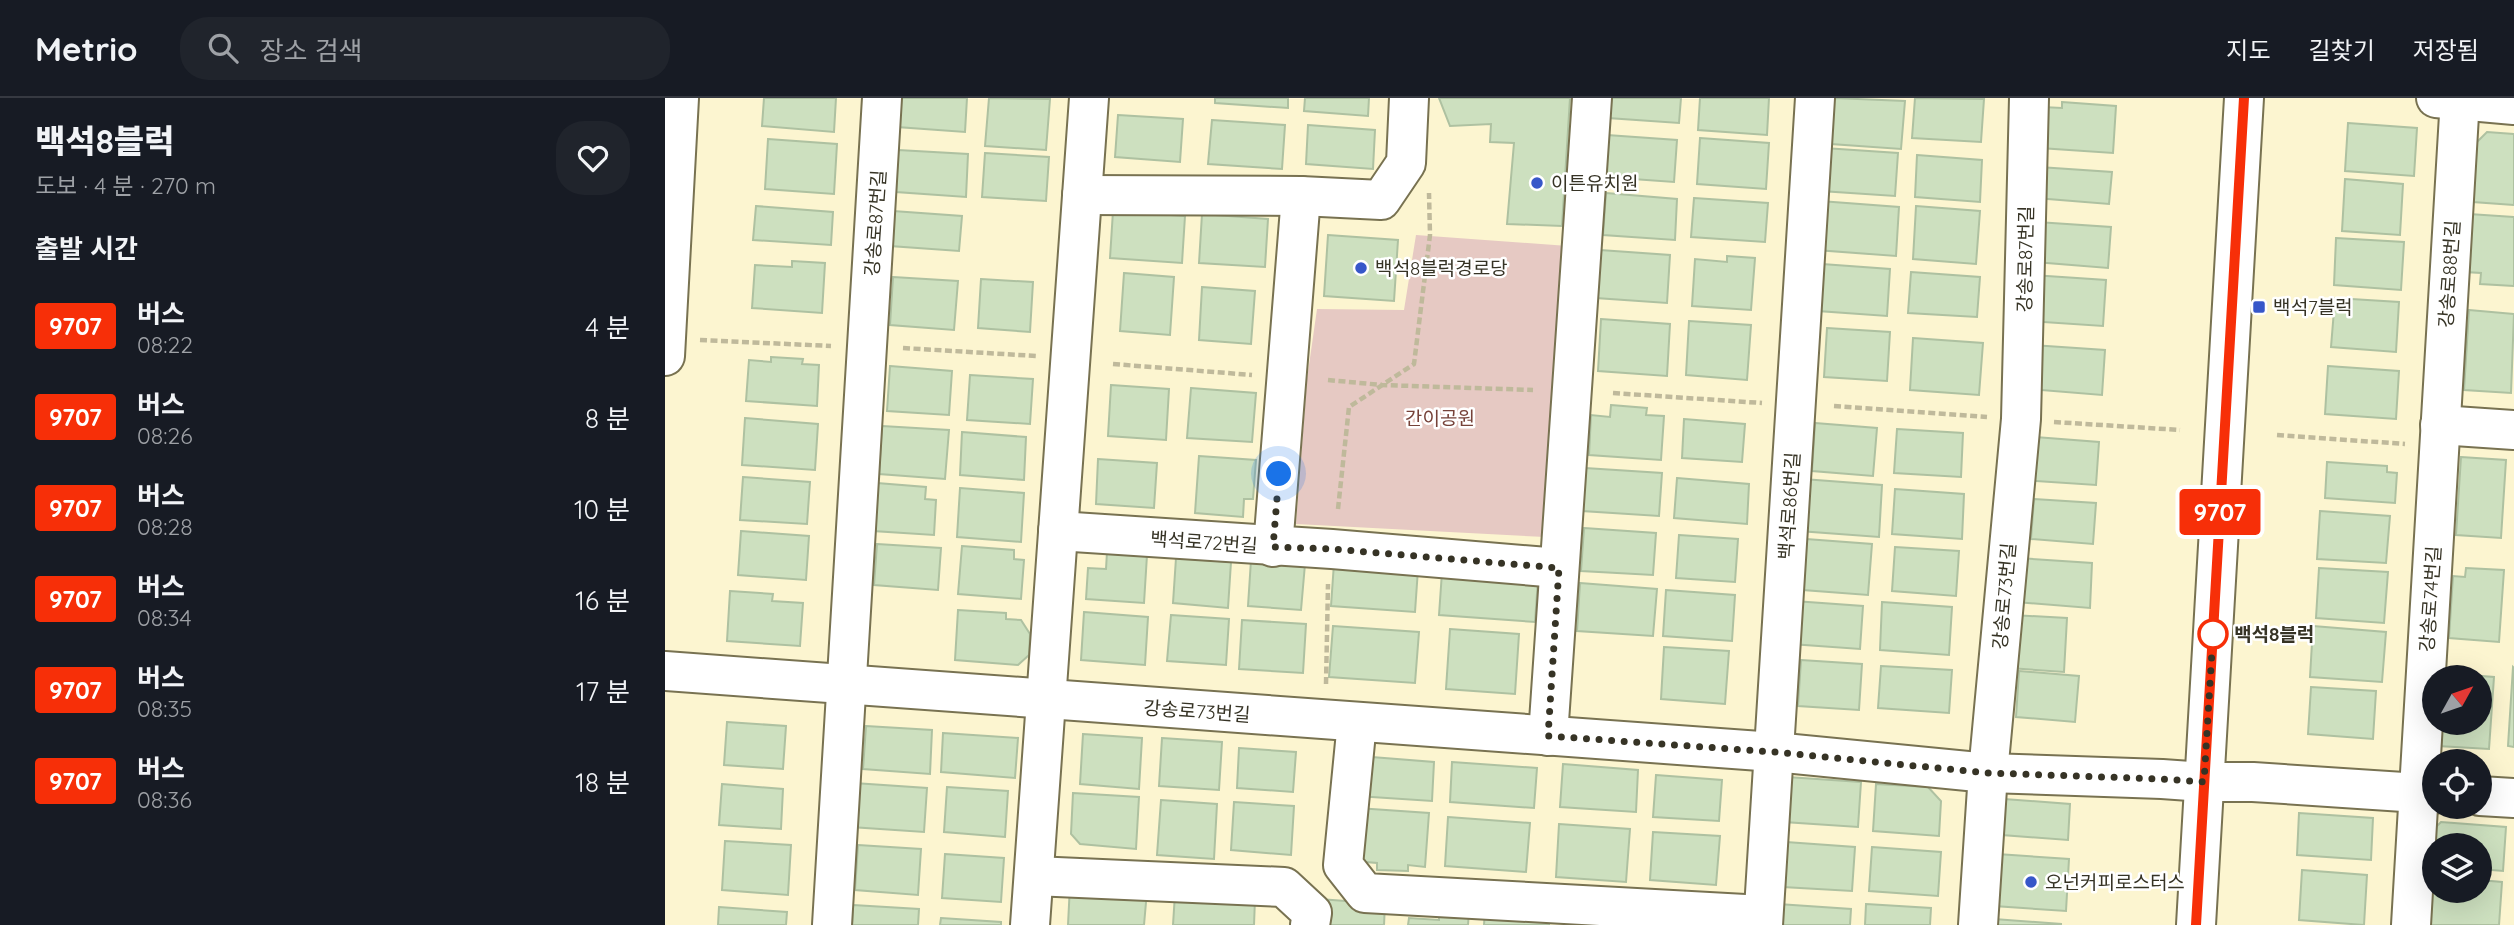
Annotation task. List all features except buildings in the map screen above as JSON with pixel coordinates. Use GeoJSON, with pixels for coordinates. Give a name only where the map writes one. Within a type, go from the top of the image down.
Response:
{"type":"FeatureCollection","features":[{"type":"Feature","properties":{"kind":"street"},"geometry":{"type":"LineString","coordinates":[[679,98],[680,348]]}},
{"type":"Feature","properties":{"kind":"street","name":"강송로87번길"},"geometry":{"type":"LineString","coordinates":[[866,347],[882,98]]}},
{"type":"Feature","properties":{"kind":"street"},"geometry":{"type":"LineString","coordinates":[[1030,925],[1089,98]]}},
{"type":"Feature","properties":{"kind":"street"},"geometry":{"type":"LineString","coordinates":[[1082,195],[1301,196],[1381,200],[1406,163],[1409,98]]}},
{"type":"Feature","properties":{"kind":"street"},"geometry":{"type":"LineString","coordinates":[[1548,736],[1592,98]]}},
{"type":"Feature","properties":{"kind":"street","name":"백석로86번길"},"geometry":{"type":"LineString","coordinates":[[1357,722],[1343,865],[1365,893],[1763,920],[1815,98]]}},
{"type":"Feature","properties":{"kind":"street","name":"강송로87번길"},"geometry":{"type":"LineString","coordinates":[[2020,419],[2029,98]]}},
{"type":"Feature","properties":{"kind":"street"},"geometry":{"type":"LineString","coordinates":[[2196,925],[2240,98]]}},
{"type":"Feature","properties":{"kind":"street","name":"강송로88번길"},"geometry":{"type":"LineString","coordinates":[[2429,439],[2452,99],[2514,105]]}},
{"type":"Feature","properties":{"kind":"street"},"geometry":{"type":"LineString","coordinates":[[1273,547],[1301,196]]}},
{"type":"Feature","properties":{"kind":"street"},"geometry":{"type":"LineString","coordinates":[[832,925],[866,347]]}},
{"type":"Feature","properties":{"kind":"street","name":"강송로73번길"},"geometry":{"type":"LineString","coordinates":[[1978,925],[1988,773],[2020,419]]}},
{"type":"Feature","properties":{"kind":"street"},"geometry":{"type":"LineString","coordinates":[[2429,439],[2514,430]]}},
{"type":"Feature","properties":{"kind":"street","name":"강송로74번길"},"geometry":{"type":"LineString","coordinates":[[2426,749],[2429,439]]}},
{"type":"Feature","properties":{"kind":"street","name":"백석로72번길"},"geometry":{"type":"LineString","coordinates":[[1058,531],[1332,549],[1559,568]]}},
{"type":"Feature","properties":{"kind":"street","name":"강송로73번길"},"geometry":{"type":"LineString","coordinates":[[665,671],[1774,752],[1988,773],[2204,782]]}},
{"type":"Feature","properties":{"kind":"street"},"geometry":{"type":"LineString","coordinates":[[2204,782],[2253,782],[2422,793]]}},
{"type":"Feature","properties":{"kind":"street"},"geometry":{"type":"LineString","coordinates":[[2492,797],[2514,798]]}},
{"type":"Feature","properties":{"kind":"street","name":"강송로74번길"},"geometry":{"type":"LineString","coordinates":[[2411,925],[2423,819]]}},
{"type":"Feature","properties":{"kind":"street"},"geometry":{"type":"LineString","coordinates":[[1034,876],[1284,887],[1312,913],[1310,925]]}},
{"type":"Feature","properties":{"kind":"path"},"geometry":{"type":"LineString","coordinates":[[1338,509],[1349,407],[1414,364],[1430,235],[1429,180]]}},
{"type":"Feature","properties":{"kind":"path"},"geometry":{"type":"LineString","coordinates":[[680,348],[866,347],[1038,356]]}},
{"type":"Feature","properties":{"kind":"path"},"geometry":{"type":"LineString","coordinates":[[1113,364],[1254,375]]}},
{"type":"Feature","properties":{"kind":"path"},"geometry":{"type":"LineString","coordinates":[[1328,380],[1382,385],[1533,390]]}},
{"type":"Feature","properties":{"kind":"path"},"geometry":{"type":"LineString","coordinates":[[1613,393],[1770,403]]}},
{"type":"Feature","properties":{"kind":"path"},"geometry":{"type":"LineString","coordinates":[[1834,406],[2180,430]]}},
{"type":"Feature","properties":{"kind":"path"},"geometry":{"type":"LineString","coordinates":[[2277,435],[2429,439]]}},
{"type":"Feature","properties":{"kind":"path"},"geometry":{"type":"LineString","coordinates":[[1325,693],[1329,576]]}},
{"type":"Feature","properties":{"kind":"green space","name":"간이공원"},"geometry":{"type":"Polygon","coordinates":[[[1416,235],[1568,246],[1545,537],[1296,524],[1307,379],[1317,309],[1404,310],[1416,235]]]}},
{"type":"Feature","properties":{"kind":"bus line","name":"9707"},"geometry":{"type":"LineString","coordinates":[[2196,925],[2244,98]]}},
{"type":"Feature","properties":{"kind":"place","name":"이튼유치원"},"geometry":{"type":"Point","coordinates":[1537,183]}},
{"type":"Feature","properties":{"kind":"place","name":"백석8블럭경로당"},"geometry":{"type":"Point","coordinates":[1361,268]}},
{"type":"Feature","properties":{"kind":"place","name":"백석7블럭"},"geometry":{"type":"Point","coordinates":[2259,307]}},
{"type":"Feature","properties":{"kind":"place","name":"백석8블럭"},"geometry":{"type":"Point","coordinates":[2213,634]}},
{"type":"Feature","properties":{"kind":"place","name":"오넌커피로스터스"},"geometry":{"type":"Point","coordinates":[2031,882]}},
{"type":"Feature","properties":{"kind":"route"},"geometry":{"type":"LineString","coordinates":[[1279,474],[1273,547],[1332,549],[1559,568],[1548,736],[1774,752],[1988,773],[2204,782],[2213,634]]}}]}
